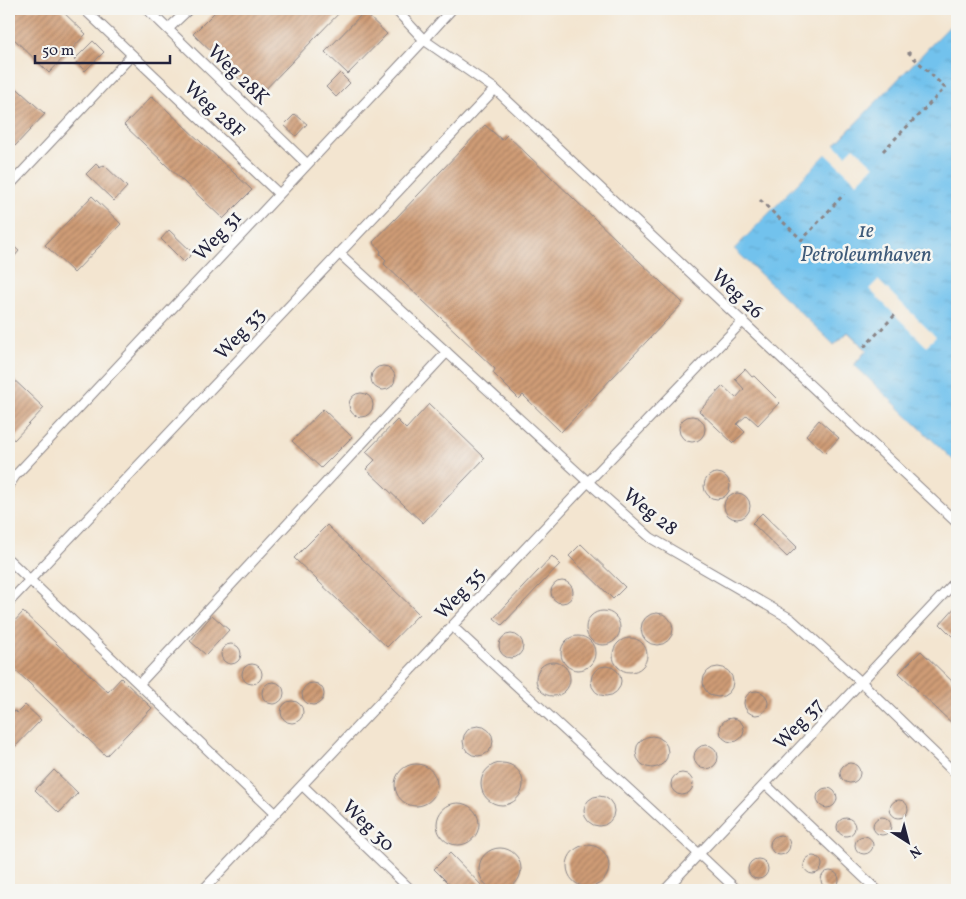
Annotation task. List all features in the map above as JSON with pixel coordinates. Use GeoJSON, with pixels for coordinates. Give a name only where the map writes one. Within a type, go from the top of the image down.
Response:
{"type":"FeatureCollection","features":[{"type":"Feature","properties":{"kind":"lane","name":"Weg 28F"},"geometry":{"type":"LineString","coordinates":[[84,9],[279,194]]}},
{"type":"Feature","properties":{"kind":"lane","name":"Weg 28K"},"geometry":{"type":"LineString","coordinates":[[147,9],[307,164]]}},
{"type":"Feature","properties":{"kind":"lane"},"geometry":{"type":"LineString","coordinates":[[168,29],[189,9]]}},
{"type":"Feature","properties":{"kind":"lane","name":"Weg 26"},"geometry":{"type":"LineString","coordinates":[[395,9],[424,40],[495,89],[957,523]]}},
{"type":"Feature","properties":{"kind":"lane","name":"Weg 31"},"geometry":{"type":"LineString","coordinates":[[9,485],[15,476],[452,9]]}},
{"type":"Feature","properties":{"kind":"lane"},"geometry":{"type":"LineString","coordinates":[[11,180],[132,55]]}},
{"type":"Feature","properties":{"kind":"lane","name":"Weg 33"},"geometry":{"type":"LineString","coordinates":[[9,602],[495,89]]}},
{"type":"Feature","properties":{"kind":"lane","name":"Weg 28"},"geometry":{"type":"LineString","coordinates":[[339,253],[651,538],[792,619],[861,682],[957,775]]}},
{"type":"Feature","properties":{"kind":"lane","name":"Weg 35"},"geometry":{"type":"LineString","coordinates":[[203,890],[588,482],[743,321]]}},
{"type":"Feature","properties":{"kind":"lane"},"geometry":{"type":"LineString","coordinates":[[139,684],[447,352]]}},
{"type":"Feature","properties":{"kind":"lane"},"geometry":{"type":"LineString","coordinates":[[9,560],[275,814]]}},
{"type":"Feature","properties":{"kind":"lane","name":"Weg 37"},"geometry":{"type":"LineString","coordinates":[[665,890],[957,580]]}},
{"type":"Feature","properties":{"kind":"lane"},"geometry":{"type":"LineString","coordinates":[[452,626],[737,890]]}},
{"type":"Feature","properties":{"kind":"lane"},"geometry":{"type":"LineString","coordinates":[[765,784],[877,890]]}},
{"type":"Feature","properties":{"kind":"lane","name":"Weg 30"},"geometry":{"type":"LineString","coordinates":[[302,785],[411,890]]}},
{"type":"Feature","properties":{"kind":"path"},"geometry":{"type":"LineString","coordinates":[[883,151],[945,88],[906,50]]}},
{"type":"Feature","properties":{"kind":"path"},"geometry":{"type":"LineString","coordinates":[[760,200],[802,240],[844,194]]}},
{"type":"Feature","properties":{"kind":"path"},"geometry":{"type":"LineString","coordinates":[[864,347],[895,315]]}},
{"type":"Feature","properties":{"kind":"water","name":"1e Petroleumhaven"},"geometry":{"type":"Polygon","coordinates":[[[957,18],[957,464],[854,365],[867,350],[848,332],[834,345],[734,249],[957,18]]]}},
{"type":"Feature","properties":{"kind":"pier"},"geometry":{"type":"Polygon","coordinates":[[[957,15],[957,18],[835,144],[846,155],[854,147],[874,166],[857,183],[826,154],[734,249],[834,345],[832,347],[732,251],[732,248],[957,15]]]}},
{"type":"Feature","properties":{"kind":"pier"},"geometry":{"type":"Polygon","coordinates":[[[878,280],[936,337],[926,346],[869,289],[878,280]]]}},
{"type":"Feature","properties":{"kind":"pier"},"geometry":{"type":"Polygon","coordinates":[[[854,365],[957,464],[957,467],[852,366],[854,365]]]}},
{"type":"Feature","properties":{"kind":"building"},"geometry":{"type":"Polygon","coordinates":[[[9,9],[60,9],[86,34],[49,73],[9,34],[9,9]]]}},
{"type":"Feature","properties":{"kind":"building"},"geometry":{"type":"Polygon","coordinates":[[[218,9],[343,9],[258,97],[193,34],[218,9]]]}},
{"type":"Feature","properties":{"kind":"building"},"geometry":{"type":"Polygon","coordinates":[[[364,12],[387,34],[348,74],[325,52],[364,12]]]}},
{"type":"Feature","properties":{"kind":"building"},"geometry":{"type":"Polygon","coordinates":[[[93,41],[104,52],[85,71],[74,60],[93,41]]]}},
{"type":"Feature","properties":{"kind":"building"},"geometry":{"type":"Polygon","coordinates":[[[340,73],[350,83],[336,97],[326,87],[340,73]]]}},
{"type":"Feature","properties":{"kind":"building"},"geometry":{"type":"Polygon","coordinates":[[[9,81],[45,114],[15,146],[9,140],[9,81]]]}},
{"type":"Feature","properties":{"kind":"building"},"geometry":{"type":"Polygon","coordinates":[[[152,96],[252,190],[223,219],[124,125],[152,96]]]}},
{"type":"Feature","properties":{"kind":"building"},"geometry":{"type":"Polygon","coordinates":[[[295,114],[307,124],[296,136],[284,125],[295,114]]]}},
{"type":"Feature","properties":{"kind":"building"},"geometry":{"type":"Polygon","coordinates":[[[485,125],[502,140],[507,135],[683,303],[561,432],[523,395],[519,399],[493,373],[495,369],[384,264],[386,260],[373,242],[485,125]]]}},
{"type":"Feature","properties":{"kind":"building"},"geometry":{"type":"Polygon","coordinates":[[[96,164],[100,168],[104,165],[127,187],[114,201],[86,174],[96,164]]]}},
{"type":"Feature","properties":{"kind":"building"},"geometry":{"type":"Polygon","coordinates":[[[92,196],[121,224],[74,273],[45,245],[92,196]]]}},
{"type":"Feature","properties":{"kind":"building"},"geometry":{"type":"Polygon","coordinates":[[[169,230],[193,253],[184,262],[161,239],[169,230]]]}},
{"type":"Feature","properties":{"kind":"building"},"geometry":{"type":"Polygon","coordinates":[[[10,243],[19,251],[9,263],[9,245],[10,243]]]}},
{"type":"Feature","properties":{"kind":"building"},"geometry":{"type":"Polygon","coordinates":[[[383,366],[392,369],[395,378],[392,387],[383,390],[374,387],[371,378],[374,369],[383,366]]]}},
{"type":"Feature","properties":{"kind":"building"},"geometry":{"type":"Polygon","coordinates":[[[745,369],[780,402],[758,425],[747,415],[737,424],[745,432],[733,443],[699,411],[723,386],[736,398],[744,389],[735,379],[745,369]]]}},
{"type":"Feature","properties":{"kind":"building"},"geometry":{"type":"Polygon","coordinates":[[[9,375],[44,408],[14,440],[9,434],[9,375]]]}},
{"type":"Feature","properties":{"kind":"building"},"geometry":{"type":"Polygon","coordinates":[[[361,393],[369,397],[373,405],[369,413],[361,417],[353,413],[349,405],[353,397],[361,393]]]}},
{"type":"Feature","properties":{"kind":"building"},"geometry":{"type":"Polygon","coordinates":[[[429,404],[485,458],[423,523],[366,469],[375,460],[366,452],[397,420],[406,429],[429,404]]]}},
{"type":"Feature","properties":{"kind":"building"},"geometry":{"type":"Polygon","coordinates":[[[323,409],[352,437],[321,468],[292,441],[323,409]]]}},
{"type":"Feature","properties":{"kind":"building"},"geometry":{"type":"Polygon","coordinates":[[[692,416],[701,420],[705,429],[701,438],[692,442],[683,438],[679,429],[683,420],[692,416]]]}},
{"type":"Feature","properties":{"kind":"building"},"geometry":{"type":"Polygon","coordinates":[[[819,420],[839,438],[825,453],[806,435],[819,420]]]}},
{"type":"Feature","properties":{"kind":"building"},"geometry":{"type":"Polygon","coordinates":[[[717,473],[726,477],[730,486],[726,495],[717,499],[708,495],[704,486],[708,477],[717,473]]]}},
{"type":"Feature","properties":{"kind":"building"},"geometry":{"type":"Polygon","coordinates":[[[737,493],[746,497],[750,506],[746,515],[737,519],[728,515],[724,506],[728,497],[737,493]]]}},
{"type":"Feature","properties":{"kind":"building"},"geometry":{"type":"Polygon","coordinates":[[[762,513],[797,547],[787,557],[752,523],[762,513]]]}},
{"type":"Feature","properties":{"kind":"building"},"geometry":{"type":"Polygon","coordinates":[[[327,525],[419,614],[387,647],[294,558],[327,525]]]}},
{"type":"Feature","properties":{"kind":"building"},"geometry":{"type":"Polygon","coordinates":[[[581,544],[625,587],[613,599],[569,556],[581,544]]]}},
{"type":"Feature","properties":{"kind":"building"},"geometry":{"type":"Polygon","coordinates":[[[552,556],[560,564],[502,625],[494,618],[552,556]]]}},
{"type":"Feature","properties":{"kind":"building"},"geometry":{"type":"Polygon","coordinates":[[[558,581],[566,581],[573,588],[573,596],[566,603],[558,603],[551,596],[551,588],[558,581]]]}},
{"type":"Feature","properties":{"kind":"building"},"geometry":{"type":"Polygon","coordinates":[[[957,605],[957,641],[940,624],[957,605]]]}},
{"type":"Feature","properties":{"kind":"building"},"geometry":{"type":"Polygon","coordinates":[[[603,611],[615,616],[620,628],[615,640],[603,645],[591,640],[586,628],[591,616],[603,611]]]}},
{"type":"Feature","properties":{"kind":"building"},"geometry":{"type":"Polygon","coordinates":[[[23,612],[108,692],[121,678],[152,708],[106,756],[9,664],[9,627],[23,612]]]}},
{"type":"Feature","properties":{"kind":"building"},"geometry":{"type":"Polygon","coordinates":[[[657,613],[669,617],[673,629],[669,641],[657,645],[645,641],[641,629],[645,617],[657,613]]]}},
{"type":"Feature","properties":{"kind":"building"},"geometry":{"type":"Polygon","coordinates":[[[212,615],[229,630],[206,655],[190,641],[212,615]]]}},
{"type":"Feature","properties":{"kind":"building"},"geometry":{"type":"Polygon","coordinates":[[[511,634],[516,635],[522,641],[522,651],[516,657],[511,658],[506,657],[500,651],[499,646],[500,641],[506,635],[511,634]]]}},
{"type":"Feature","properties":{"kind":"building"},"geometry":{"type":"Polygon","coordinates":[[[578,636],[585,637],[590,641],[594,646],[594,660],[590,665],[585,669],[578,670],[571,669],[566,665],[562,660],[561,653],[562,646],[566,641],[571,637],[578,636]]]}},
{"type":"Feature","properties":{"kind":"building"},"geometry":{"type":"Polygon","coordinates":[[[630,638],[642,643],[647,655],[642,667],[630,672],[618,667],[613,655],[618,643],[630,638]]]}},
{"type":"Feature","properties":{"kind":"building"},"geometry":{"type":"Polygon","coordinates":[[[227,644],[235,644],[241,650],[241,658],[235,664],[227,664],[221,658],[221,650],[227,644]]]}},
{"type":"Feature","properties":{"kind":"building"},"geometry":{"type":"Polygon","coordinates":[[[921,651],[957,686],[957,728],[899,673],[921,651]]]}},
{"type":"Feature","properties":{"kind":"building"},"geometry":{"type":"Polygon","coordinates":[[[553,662],[565,667],[570,679],[565,691],[553,696],[541,691],[536,679],[541,667],[553,662]]]}},
{"type":"Feature","properties":{"kind":"building"},"geometry":{"type":"Polygon","coordinates":[[[248,664],[256,664],[262,670],[262,678],[256,684],[248,684],[242,678],[242,670],[248,664]]]}},
{"type":"Feature","properties":{"kind":"building"},"geometry":{"type":"Polygon","coordinates":[[[606,666],[617,670],[621,681],[617,692],[606,696],[595,692],[591,681],[595,670],[606,666]]]}},
{"type":"Feature","properties":{"kind":"building"},"geometry":{"type":"Polygon","coordinates":[[[718,667],[729,671],[733,682],[729,693],[718,697],[707,693],[703,682],[707,671],[718,667]]]}},
{"type":"Feature","properties":{"kind":"building"},"geometry":{"type":"Polygon","coordinates":[[[273,682],[281,685],[284,693],[281,701],[273,704],[265,701],[262,693],[265,685],[273,682]]]}},
{"type":"Feature","properties":{"kind":"building"},"geometry":{"type":"Polygon","coordinates":[[[313,683],[321,686],[324,694],[321,702],[313,705],[305,702],[302,694],[305,686],[313,683]]]}},
{"type":"Feature","properties":{"kind":"building"},"geometry":{"type":"Polygon","coordinates":[[[756,691],[764,695],[768,703],[764,711],[756,715],[748,711],[744,703],[748,695],[756,691]]]}},
{"type":"Feature","properties":{"kind":"building"},"geometry":{"type":"Polygon","coordinates":[[[292,701],[300,704],[303,712],[300,720],[292,723],[284,720],[281,712],[284,704],[292,701]]]}},
{"type":"Feature","properties":{"kind":"building"},"geometry":{"type":"Polygon","coordinates":[[[25,705],[41,720],[9,753],[9,718],[15,711],[17,713],[25,705]]]}},
{"type":"Feature","properties":{"kind":"building"},"geometry":{"type":"Polygon","coordinates":[[[732,718],[741,721],[744,730],[741,739],[732,742],[723,739],[720,730],[723,721],[732,718]]]}},
{"type":"Feature","properties":{"kind":"building"},"geometry":{"type":"Polygon","coordinates":[[[478,726],[489,730],[493,741],[489,752],[478,756],[467,752],[463,741],[467,730],[478,726]]]}},
{"type":"Feature","properties":{"kind":"building"},"geometry":{"type":"Polygon","coordinates":[[[652,736],[658,737],[663,741],[667,746],[667,758],[663,763],[658,767],[652,768],[646,767],[641,763],[637,758],[636,752],[637,746],[641,741],[646,737],[652,736]]]}},
{"type":"Feature","properties":{"kind":"building"},"geometry":{"type":"Polygon","coordinates":[[[706,745],[715,748],[718,757],[715,766],[706,769],[697,766],[694,757],[697,748],[706,745]]]}},
{"type":"Feature","properties":{"kind":"building"},"geometry":{"type":"Polygon","coordinates":[[[506,763],[514,766],[520,772],[523,784],[520,796],[514,802],[498,805],[490,802],[484,796],[481,780],[484,772],[490,766],[506,763]]]}},
{"type":"Feature","properties":{"kind":"building"},"geometry":{"type":"Polygon","coordinates":[[[850,763],[857,766],[860,773],[857,780],[850,783],[843,780],[840,773],[843,766],[850,763]]]}},
{"type":"Feature","properties":{"kind":"building"},"geometry":{"type":"Polygon","coordinates":[[[420,764],[428,767],[434,773],[437,785],[434,797],[428,803],[412,806],[404,803],[398,797],[395,781],[398,773],[404,767],[420,764]]]}},
{"type":"Feature","properties":{"kind":"building"},"geometry":{"type":"Polygon","coordinates":[[[54,770],[78,793],[59,813],[35,790],[54,770]]]}},
{"type":"Feature","properties":{"kind":"building"},"geometry":{"type":"Polygon","coordinates":[[[678,773],[686,773],[693,780],[693,788],[686,795],[678,795],[671,788],[671,780],[678,773]]]}},
{"type":"Feature","properties":{"kind":"building"},"geometry":{"type":"Polygon","coordinates":[[[827,788],[834,791],[837,798],[834,805],[827,808],[820,805],[817,798],[820,791],[827,788]]]}},
{"type":"Feature","properties":{"kind":"building"},"geometry":{"type":"Polygon","coordinates":[[[599,796],[609,801],[614,811],[609,821],[599,826],[589,821],[584,811],[589,801],[599,796]]]}},
{"type":"Feature","properties":{"kind":"building"},"geometry":{"type":"Polygon","coordinates":[[[899,800],[905,803],[908,809],[905,815],[899,818],[893,815],[890,809],[893,803],[899,800]]]}},
{"type":"Feature","properties":{"kind":"building"},"geometry":{"type":"Polygon","coordinates":[[[462,803],[470,806],[476,812],[479,824],[476,836],[470,842],[454,845],[446,842],[440,836],[437,820],[440,812],[446,806],[462,803]]]}},
{"type":"Feature","properties":{"kind":"building"},"geometry":{"type":"Polygon","coordinates":[[[882,817],[888,820],[891,826],[888,832],[882,835],[876,832],[873,826],[876,820],[882,817]]]}},
{"type":"Feature","properties":{"kind":"building"},"geometry":{"type":"Polygon","coordinates":[[[846,818],[852,821],[855,827],[852,833],[846,836],[840,833],[837,827],[840,821],[846,818]]]}},
{"type":"Feature","properties":{"kind":"building"},"geometry":{"type":"Polygon","coordinates":[[[780,835],[787,838],[790,845],[787,852],[780,855],[773,852],[770,845],[773,838],[780,835]]]}},
{"type":"Feature","properties":{"kind":"building"},"geometry":{"type":"Polygon","coordinates":[[[864,836],[870,839],[873,845],[870,851],[864,854],[858,851],[855,845],[858,839],[864,836]]]}},
{"type":"Feature","properties":{"kind":"building"},"geometry":{"type":"Polygon","coordinates":[[[592,845],[600,848],[606,854],[609,866],[606,878],[600,884],[584,887],[576,884],[570,878],[567,862],[570,854],[576,848],[592,845]]]}},
{"type":"Feature","properties":{"kind":"building"},"geometry":{"type":"Polygon","coordinates":[[[504,848],[512,851],[518,857],[521,869],[518,881],[512,887],[496,890],[488,887],[482,881],[479,865],[482,857],[488,851],[504,848]]]}},
{"type":"Feature","properties":{"kind":"building"},"geometry":{"type":"Polygon","coordinates":[[[450,853],[486,890],[455,890],[434,869],[450,853]]]}},
{"type":"Feature","properties":{"kind":"building"},"geometry":{"type":"Polygon","coordinates":[[[813,856],[819,859],[822,865],[819,871],[813,874],[807,871],[804,865],[807,859],[813,856]]]}},
{"type":"Feature","properties":{"kind":"building"},"geometry":{"type":"Polygon","coordinates":[[[758,859],[765,862],[768,869],[765,876],[758,879],[751,876],[748,869],[751,862],[758,859]]]}},
{"type":"Feature","properties":{"kind":"building"},"geometry":{"type":"Polygon","coordinates":[[[830,871],[836,874],[839,880],[836,886],[830,889],[824,886],[821,880],[824,874],[830,871]]]}}]}
